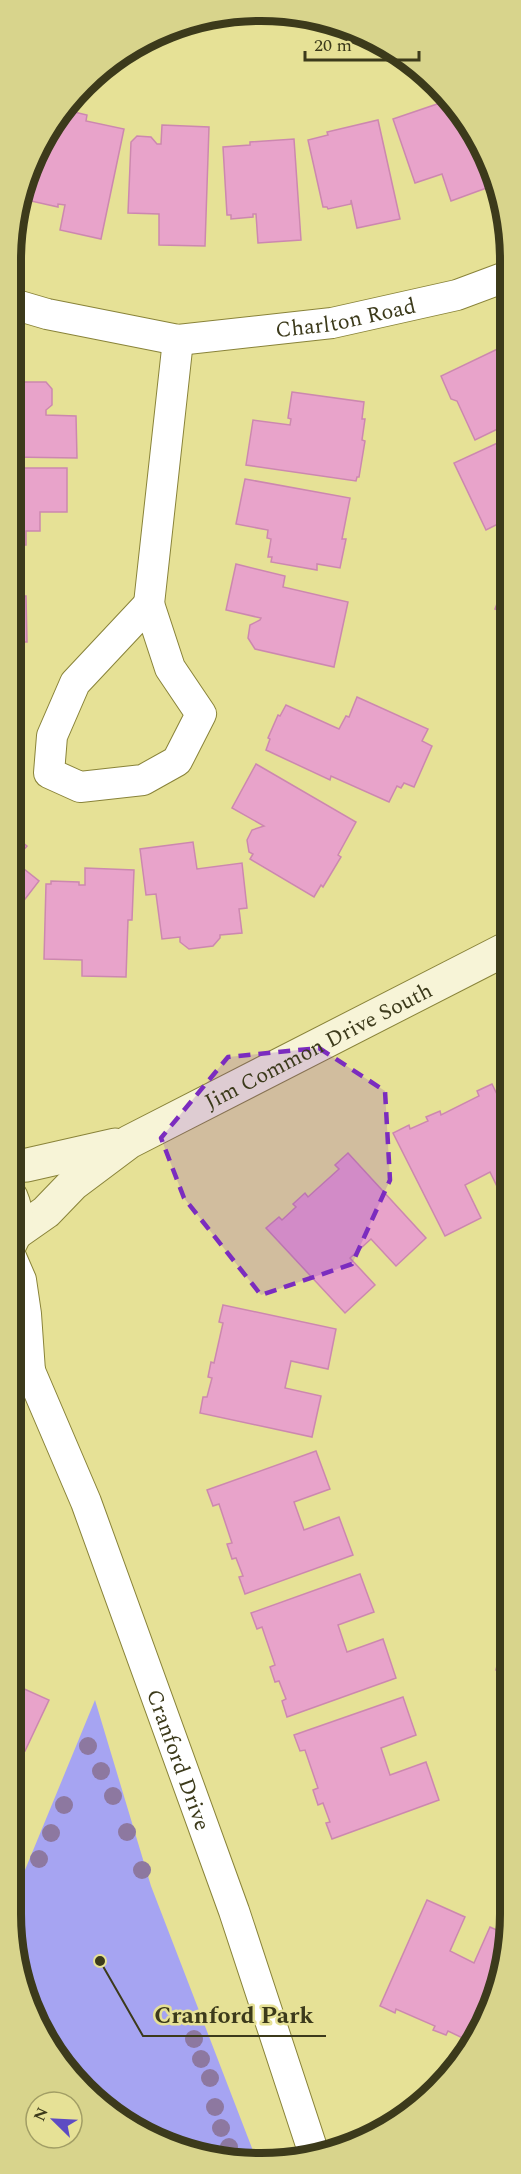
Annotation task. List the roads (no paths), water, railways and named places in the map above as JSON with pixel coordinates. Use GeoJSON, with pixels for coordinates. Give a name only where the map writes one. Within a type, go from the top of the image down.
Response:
{"type":"FeatureCollection","features":[{"type":"Feature","properties":{"kind":"street","name":"Charlton Road"},"geometry":{"type":"LineString","coordinates":[[21,306],[47,314],[178,340],[332,323],[457,295],[500,279]]}},
{"type":"Feature","properties":{"kind":"street"},"geometry":{"type":"LineString","coordinates":[[149,604],[75,683],[52,736],[49,773],[80,787],[143,780],[177,761],[201,714],[170,668],[149,604],[178,340]]}},
{"type":"Feature","properties":{"kind":"street","name":"Jim Common Drive South"},"geometry":{"type":"LineString","coordinates":[[21,1236],[73,1184],[129,1142],[500,952]]}},
{"type":"Feature","properties":{"kind":"street","name":"Jim Common Drive South"},"geometry":{"type":"LineString","coordinates":[[21,1166],[129,1142]]}},
{"type":"Feature","properties":{"kind":"street","name":"Cranford Drive"},"geometry":{"type":"LineString","coordinates":[[21,1280],[30,1371]]}},
{"type":"Feature","properties":{"kind":"street","name":"Cranford Drive"},"geometry":{"type":"LineString","coordinates":[[21,1360],[30,1371],[86,1502],[230,1900],[312,2147]]}},
{"type":"Feature","properties":{"kind":"place","name":"Cranford Park"},"geometry":{"type":"Point","coordinates":[100,1961]}}]}
